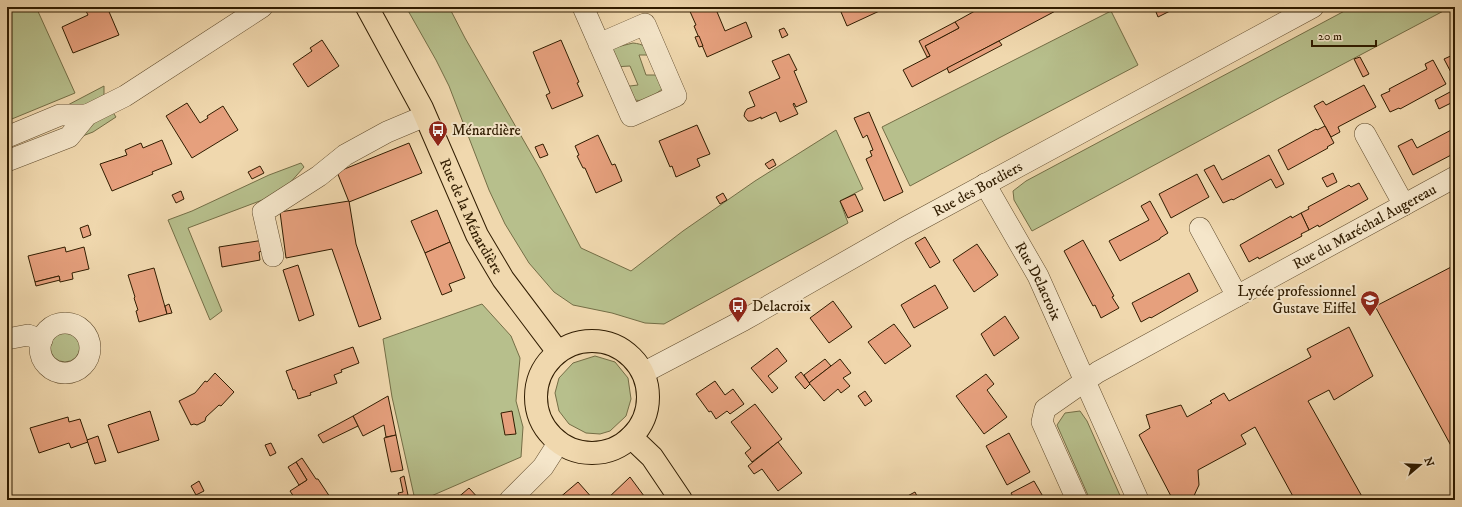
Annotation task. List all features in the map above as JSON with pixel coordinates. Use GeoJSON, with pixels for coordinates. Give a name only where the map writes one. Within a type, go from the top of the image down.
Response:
{"type":"FeatureCollection","features":[{"type":"Feature","properties":{"kind":"main road","name":"Rue de la Ménardière"},"geometry":{"type":"LineString","coordinates":[[367,7],[422,108],[478,235],[503,279],[558,352]]}},
{"type":"Feature","properties":{"kind":"main road"},"geometry":{"type":"LineString","coordinates":[[589,341],[606,342],[625,352],[634,360],[643,373],[648,390],[647,407],[641,423],[631,437],[615,448],[596,453],[577,451],[559,442],[547,430],[539,414],[536,397],[539,380],[546,364],[558,352],[573,344],[589,341]]}},
{"type":"Feature","properties":{"kind":"main road"},"geometry":{"type":"LineString","coordinates":[[631,437],[652,457],[681,500]]}},
{"type":"Feature","properties":{"kind":"street"},"geometry":{"type":"LineString","coordinates":[[7,161],[69,137],[87,115],[125,96],[262,7]]}},
{"type":"Feature","properties":{"kind":"street"},"geometry":{"type":"LineString","coordinates":[[583,7],[599,44]]}},
{"type":"Feature","properties":{"kind":"street","name":"Rue des Bordiers"},"geometry":{"type":"LineString","coordinates":[[643,373],[744,320],[897,232],[985,184],[1314,7]]}},
{"type":"Feature","properties":{"kind":"street"},"geometry":{"type":"LineString","coordinates":[[7,137],[60,114],[87,115]]}},
{"type":"Feature","properties":{"kind":"street"},"geometry":{"type":"LineString","coordinates":[[273,256],[263,212],[319,176],[346,155],[387,132],[425,116]]}},
{"type":"Feature","properties":{"kind":"street"},"geometry":{"type":"LineString","coordinates":[[1366,134],[1404,205]]}},
{"type":"Feature","properties":{"kind":"street","name":"Rue du Maréchal Augereau"},"geometry":{"type":"LineString","coordinates":[[1085,380],[1455,177]]}},
{"type":"Feature","properties":{"kind":"street","name":"Rue Delacroix"},"geometry":{"type":"LineString","coordinates":[[985,184],[1038,276],[1138,500]]}},
{"type":"Feature","properties":{"kind":"street"},"geometry":{"type":"LineString","coordinates":[[1200,228],[1237,296]]}},
{"type":"Feature","properties":{"kind":"street"},"geometry":{"type":"LineString","coordinates":[[7,339],[28,335],[42,340]]}},
{"type":"Feature","properties":{"kind":"street"},"geometry":{"type":"LineString","coordinates":[[1077,500],[1042,422],[1045,409],[1085,380]]}},
{"type":"Feature","properties":{"kind":"street"},"geometry":{"type":"LineString","coordinates":[[510,500],[543,467],[559,442]]}},
{"type":"Feature","properties":{"kind":"green space"},"geometry":{"type":"Polygon","coordinates":[[[7,7],[36,7],[75,93],[7,121],[7,7]]]}},
{"type":"Feature","properties":{"kind":"green space"},"geometry":{"type":"Polygon","coordinates":[[[406,7],[449,7],[465,38],[540,169],[581,248],[631,271],[683,231],[755,181],[836,130],[863,189],[840,201],[848,223],[664,324],[645,323],[612,313],[573,305],[554,292],[529,263],[505,224],[489,190],[449,86],[406,7]]]}},
{"type":"Feature","properties":{"kind":"green space"},"geometry":{"type":"Polygon","coordinates":[[[1352,7],[1451,7],[1032,231],[1014,200],[1013,191],[1026,181],[1352,7]]]}},
{"type":"Feature","properties":{"kind":"green space"},"geometry":{"type":"Polygon","coordinates":[[[1111,11],[1138,65],[910,186],[882,127],[1111,11]]]}},
{"type":"Feature","properties":{"kind":"green space"},"geometry":{"type":"Polygon","coordinates":[[[633,43],[645,46],[653,55],[639,55],[646,75],[661,75],[662,89],[644,100],[632,98],[622,87],[638,85],[630,66],[613,67],[610,51],[617,47],[633,43]]]}},
{"type":"Feature","properties":{"kind":"green space"},"geometry":{"type":"Polygon","coordinates":[[[104,86],[104,95],[82,107],[64,107],[104,86]]]}},
{"type":"Feature","properties":{"kind":"green space"},"geometry":{"type":"Polygon","coordinates":[[[112,111],[116,117],[93,132],[72,140],[85,125],[112,111]]]}},
{"type":"Feature","properties":{"kind":"green space"},"geometry":{"type":"Polygon","coordinates":[[[301,163],[304,167],[281,193],[188,228],[222,311],[210,320],[168,220],[192,211],[269,175],[301,163]]]}},
{"type":"Feature","properties":{"kind":"green space"},"geometry":{"type":"Polygon","coordinates":[[[482,304],[511,336],[520,358],[516,401],[523,427],[521,457],[422,500],[415,500],[392,397],[383,339],[482,304]]]}},
{"type":"Feature","properties":{"kind":"green space"},"geometry":{"type":"Polygon","coordinates":[[[65,332],[76,336],[80,347],[76,358],[65,362],[54,358],[50,347],[54,336],[65,332]]]}},
{"type":"Feature","properties":{"kind":"green space"},"geometry":{"type":"Polygon","coordinates":[[[595,356],[615,362],[628,378],[631,399],[626,416],[610,431],[600,434],[586,433],[569,424],[559,411],[555,393],[559,378],[573,363],[595,356]]]}},
{"type":"Feature","properties":{"kind":"green space"},"geometry":{"type":"Polygon","coordinates":[[[1080,411],[1087,421],[1122,500],[1090,500],[1057,425],[1065,413],[1080,411]]]}},
{"type":"Feature","properties":{"kind":"building"},"geometry":{"type":"Polygon","coordinates":[[[84,7],[107,7],[119,35],[73,53],[62,27],[88,15],[84,7]]]}},
{"type":"Feature","properties":{"kind":"building"},"geometry":{"type":"Polygon","coordinates":[[[688,7],[715,7],[725,31],[746,22],[752,37],[707,57],[688,7]]]}},
{"type":"Feature","properties":{"kind":"building"},"geometry":{"type":"Polygon","coordinates":[[[843,7],[888,7],[847,26],[841,12],[845,10],[843,7]]]}},
{"type":"Feature","properties":{"kind":"building"},"geometry":{"type":"Polygon","coordinates":[[[982,7],[1063,7],[912,87],[903,70],[930,56],[925,46],[959,28],[955,22],[982,7]]]}},
{"type":"Feature","properties":{"kind":"building"},"geometry":{"type":"Polygon","coordinates":[[[1154,7],[1171,7],[1172,10],[1158,17],[1154,7]]]}},
{"type":"Feature","properties":{"kind":"building"},"geometry":{"type":"Polygon","coordinates":[[[955,22],[959,28],[925,46],[930,56],[927,57],[919,41],[955,22]]]}},
{"type":"Feature","properties":{"kind":"building"},"geometry":{"type":"Polygon","coordinates":[[[784,28],[788,35],[782,38],[779,30],[784,28]]]}},
{"type":"Feature","properties":{"kind":"building"},"geometry":{"type":"Polygon","coordinates":[[[699,36],[703,46],[699,47],[695,37],[699,36]]]}},
{"type":"Feature","properties":{"kind":"building"},"geometry":{"type":"Polygon","coordinates":[[[322,40],[339,66],[308,87],[293,64],[312,51],[310,48],[322,40]]]}},
{"type":"Feature","properties":{"kind":"building"},"geometry":{"type":"Polygon","coordinates":[[[561,40],[579,82],[577,83],[583,96],[552,109],[546,95],[550,93],[533,52],[561,40]]]}},
{"type":"Feature","properties":{"kind":"building"},"geometry":{"type":"Polygon","coordinates":[[[999,41],[1002,45],[949,73],[947,68],[999,41]]]}},
{"type":"Feature","properties":{"kind":"building"},"geometry":{"type":"Polygon","coordinates":[[[789,54],[797,70],[794,71],[807,102],[796,107],[794,103],[793,104],[798,114],[780,122],[776,112],[761,119],[761,117],[748,121],[744,116],[745,112],[747,109],[755,106],[749,92],[780,78],[772,61],[789,54]]]}},
{"type":"Feature","properties":{"kind":"building"},"geometry":{"type":"Polygon","coordinates":[[[1455,54],[1455,80],[1444,59],[1455,54]]]}},
{"type":"Feature","properties":{"kind":"building"},"geometry":{"type":"Polygon","coordinates":[[[1360,57],[1369,74],[1363,77],[1354,59],[1360,57]]]}},
{"type":"Feature","properties":{"kind":"building"},"geometry":{"type":"Polygon","coordinates":[[[1433,60],[1446,84],[1400,109],[1399,108],[1390,112],[1381,95],[1390,91],[1389,89],[1427,69],[1425,64],[1433,60]]]}},
{"type":"Feature","properties":{"kind":"building"},"geometry":{"type":"Polygon","coordinates":[[[1364,85],[1376,107],[1338,127],[1340,132],[1331,137],[1314,106],[1323,101],[1326,105],[1364,85]]]}},
{"type":"Feature","properties":{"kind":"building"},"geometry":{"type":"Polygon","coordinates":[[[1450,92],[1455,101],[1439,109],[1435,100],[1450,92]]]}},
{"type":"Feature","properties":{"kind":"building"},"geometry":{"type":"Polygon","coordinates":[[[187,103],[200,123],[208,118],[207,116],[223,106],[238,130],[192,158],[166,116],[187,103]]]}},
{"type":"Feature","properties":{"kind":"building"},"geometry":{"type":"Polygon","coordinates":[[[869,112],[903,192],[884,201],[866,159],[872,156],[870,151],[873,150],[867,135],[863,138],[854,118],[869,112]]]}},
{"type":"Feature","properties":{"kind":"building"},"geometry":{"type":"Polygon","coordinates":[[[697,125],[710,154],[697,159],[700,166],[676,177],[659,141],[697,125]]]}},
{"type":"Feature","properties":{"kind":"building"},"geometry":{"type":"Polygon","coordinates":[[[1325,126],[1334,143],[1327,147],[1328,148],[1288,170],[1278,150],[1316,129],[1317,130],[1325,126]]]}},
{"type":"Feature","properties":{"kind":"building"},"geometry":{"type":"Polygon","coordinates":[[[1455,128],[1455,153],[1413,175],[1398,146],[1412,139],[1417,148],[1455,128]]]}},
{"type":"Feature","properties":{"kind":"building"},"geometry":{"type":"Polygon","coordinates":[[[598,135],[612,165],[615,164],[622,181],[596,193],[585,168],[583,168],[577,156],[579,155],[575,146],[598,135]]]}},
{"type":"Feature","properties":{"kind":"building"},"geometry":{"type":"Polygon","coordinates":[[[162,140],[172,164],[152,172],[153,174],[112,191],[100,164],[127,155],[125,150],[141,143],[143,148],[162,140]]]}},
{"type":"Feature","properties":{"kind":"building"},"geometry":{"type":"Polygon","coordinates":[[[409,143],[422,173],[349,202],[337,172],[409,143]]]}},
{"type":"Feature","properties":{"kind":"building"},"geometry":{"type":"Polygon","coordinates":[[[543,144],[548,155],[540,158],[535,147],[543,144]]]}},
{"type":"Feature","properties":{"kind":"building"},"geometry":{"type":"Polygon","coordinates":[[[1269,155],[1284,184],[1276,188],[1271,179],[1233,200],[1232,199],[1223,203],[1204,170],[1214,165],[1222,180],[1269,155]]]}},
{"type":"Feature","properties":{"kind":"building"},"geometry":{"type":"Polygon","coordinates":[[[773,159],[776,165],[769,169],[765,164],[773,159]]]}},
{"type":"Feature","properties":{"kind":"building"},"geometry":{"type":"Polygon","coordinates":[[[260,166],[264,173],[252,179],[248,172],[260,166]]]}},
{"type":"Feature","properties":{"kind":"building"},"geometry":{"type":"Polygon","coordinates":[[[1333,173],[1337,182],[1327,187],[1322,178],[1333,173]]]}},
{"type":"Feature","properties":{"kind":"building"},"geometry":{"type":"Polygon","coordinates":[[[1197,174],[1209,197],[1171,218],[1159,194],[1197,174]]]}},
{"type":"Feature","properties":{"kind":"building"},"geometry":{"type":"Polygon","coordinates":[[[1359,183],[1368,199],[1319,227],[1318,225],[1309,230],[1301,213],[1309,209],[1308,207],[1349,185],[1351,187],[1359,183]]]}},
{"type":"Feature","properties":{"kind":"building"},"geometry":{"type":"Polygon","coordinates":[[[181,191],[184,199],[176,203],[172,195],[181,191]]]}},
{"type":"Feature","properties":{"kind":"building"},"geometry":{"type":"Polygon","coordinates":[[[723,193],[727,200],[720,204],[716,197],[723,193]]]}},
{"type":"Feature","properties":{"kind":"building"},"geometry":{"type":"Polygon","coordinates":[[[855,194],[863,211],[848,218],[840,201],[855,194]]]}},
{"type":"Feature","properties":{"kind":"building"},"geometry":{"type":"Polygon","coordinates":[[[349,201],[356,244],[381,319],[359,327],[332,249],[286,258],[280,212],[349,201]]]}},
{"type":"Feature","properties":{"kind":"building"},"geometry":{"type":"Polygon","coordinates":[[[1150,201],[1168,233],[1120,261],[1109,241],[1149,220],[1141,206],[1150,201]]]}},
{"type":"Feature","properties":{"kind":"building"},"geometry":{"type":"Polygon","coordinates":[[[437,210],[450,242],[425,253],[411,221],[437,210]]]}},
{"type":"Feature","properties":{"kind":"building"},"geometry":{"type":"Polygon","coordinates":[[[1301,213],[1309,230],[1301,234],[1302,236],[1259,259],[1258,257],[1249,262],[1240,245],[1291,216],[1292,218],[1301,213]]]}},
{"type":"Feature","properties":{"kind":"building"},"geometry":{"type":"Polygon","coordinates":[[[88,225],[91,235],[83,238],[80,228],[88,225]]]}},
{"type":"Feature","properties":{"kind":"building"},"geometry":{"type":"Polygon","coordinates":[[[925,237],[940,262],[930,268],[915,243],[925,237]]]}},
{"type":"Feature","properties":{"kind":"building"},"geometry":{"type":"Polygon","coordinates":[[[264,240],[266,250],[259,252],[260,260],[222,267],[219,247],[264,240]]]}},
{"type":"Feature","properties":{"kind":"building"},"geometry":{"type":"Polygon","coordinates":[[[1083,240],[1119,308],[1101,318],[1095,305],[1093,306],[1064,251],[1083,240]]]}},
{"type":"Feature","properties":{"kind":"building"},"geometry":{"type":"Polygon","coordinates":[[[450,242],[465,278],[449,284],[452,291],[442,295],[425,253],[450,242]]]}},
{"type":"Feature","properties":{"kind":"building"},"geometry":{"type":"Polygon","coordinates":[[[977,244],[998,275],[974,292],[953,260],[977,244]]]}},
{"type":"Feature","properties":{"kind":"building"},"geometry":{"type":"Polygon","coordinates":[[[65,247],[66,252],[84,247],[89,269],[72,273],[73,279],[60,282],[59,276],[35,282],[28,256],[65,247]]]}},
{"type":"Feature","properties":{"kind":"building"},"geometry":{"type":"Polygon","coordinates":[[[298,265],[314,315],[299,321],[283,270],[298,265]]]}},
{"type":"Feature","properties":{"kind":"building"},"geometry":{"type":"Polygon","coordinates":[[[1455,265],[1455,453],[1376,306],[1455,265]]]}},
{"type":"Feature","properties":{"kind":"building"},"geometry":{"type":"Polygon","coordinates":[[[154,268],[167,314],[139,322],[136,311],[138,310],[135,297],[128,275],[154,268]]]}},
{"type":"Feature","properties":{"kind":"building"},"geometry":{"type":"Polygon","coordinates":[[[1189,273],[1198,291],[1151,318],[1150,317],[1141,322],[1132,303],[1189,273]]]}},
{"type":"Feature","properties":{"kind":"building"},"geometry":{"type":"Polygon","coordinates":[[[59,276],[60,280],[36,286],[35,282],[59,276]]]}},
{"type":"Feature","properties":{"kind":"building"},"geometry":{"type":"Polygon","coordinates":[[[935,285],[948,308],[914,328],[901,305],[935,285]]]}},
{"type":"Feature","properties":{"kind":"building"},"geometry":{"type":"Polygon","coordinates":[[[833,301],[852,327],[829,343],[810,318],[833,301]]]}},
{"type":"Feature","properties":{"kind":"building"},"geometry":{"type":"Polygon","coordinates":[[[169,304],[172,313],[167,314],[165,306],[169,304]]]}},
{"type":"Feature","properties":{"kind":"building"},"geometry":{"type":"Polygon","coordinates":[[[1005,316],[1019,338],[994,356],[981,334],[1005,316]]]}},
{"type":"Feature","properties":{"kind":"building"},"geometry":{"type":"Polygon","coordinates":[[[894,324],[911,346],[885,364],[868,342],[894,324]]]}},
{"type":"Feature","properties":{"kind":"building"},"geometry":{"type":"Polygon","coordinates":[[[1349,327],[1373,376],[1334,400],[1329,390],[1308,401],[1364,500],[1295,500],[1255,427],[1241,435],[1246,444],[1198,470],[1199,485],[1192,500],[1173,500],[1139,435],[1150,428],[1146,415],[1181,405],[1187,417],[1212,403],[1210,401],[1224,393],[1229,401],[1311,357],[1307,349],[1349,327]]]}},
{"type":"Feature","properties":{"kind":"building"},"geometry":{"type":"Polygon","coordinates":[[[353,347],[359,363],[341,370],[342,372],[334,375],[337,383],[310,393],[311,395],[298,399],[286,371],[353,347]]]}},
{"type":"Feature","properties":{"kind":"building"},"geometry":{"type":"Polygon","coordinates":[[[777,348],[787,361],[768,376],[778,388],[772,393],[751,368],[777,348]]]}},
{"type":"Feature","properties":{"kind":"building"},"geometry":{"type":"Polygon","coordinates":[[[825,359],[831,366],[809,383],[804,375],[825,359]]]}},
{"type":"Feature","properties":{"kind":"building"},"geometry":{"type":"Polygon","coordinates":[[[840,359],[851,373],[843,378],[850,386],[841,393],[838,389],[824,401],[809,383],[840,359]]]}},
{"type":"Feature","properties":{"kind":"building"},"geometry":{"type":"Polygon","coordinates":[[[801,372],[810,384],[805,389],[795,377],[801,372]]]}},
{"type":"Feature","properties":{"kind":"building"},"geometry":{"type":"Polygon","coordinates":[[[215,373],[234,392],[221,406],[219,405],[206,417],[205,421],[197,425],[191,425],[179,401],[195,393],[205,381],[207,382],[215,373]]]}},
{"type":"Feature","properties":{"kind":"building"},"geometry":{"type":"Polygon","coordinates":[[[986,374],[994,384],[987,390],[1007,417],[984,434],[956,396],[986,374]]]}},
{"type":"Feature","properties":{"kind":"building"},"geometry":{"type":"Polygon","coordinates":[[[715,381],[725,395],[733,389],[744,404],[730,414],[727,411],[716,419],[696,394],[715,381]]]}},
{"type":"Feature","properties":{"kind":"building"},"geometry":{"type":"Polygon","coordinates":[[[865,391],[872,401],[865,406],[858,396],[865,391]]]}},
{"type":"Feature","properties":{"kind":"building"},"geometry":{"type":"Polygon","coordinates":[[[388,396],[396,435],[386,437],[384,425],[363,436],[353,416],[388,396]]]}},
{"type":"Feature","properties":{"kind":"building"},"geometry":{"type":"Polygon","coordinates":[[[755,404],[782,439],[752,462],[745,453],[751,448],[731,422],[755,404]]]}},
{"type":"Feature","properties":{"kind":"building"},"geometry":{"type":"Polygon","coordinates":[[[150,411],[159,440],[118,453],[108,425],[150,411]]]}},
{"type":"Feature","properties":{"kind":"building"},"geometry":{"type":"Polygon","coordinates":[[[512,411],[516,434],[505,435],[501,413],[512,411]]]}},
{"type":"Feature","properties":{"kind":"building"},"geometry":{"type":"Polygon","coordinates":[[[353,416],[358,426],[323,443],[318,435],[353,416]]]}},
{"type":"Feature","properties":{"kind":"building"},"geometry":{"type":"Polygon","coordinates":[[[68,417],[69,422],[80,419],[88,442],[71,448],[69,443],[39,453],[30,428],[68,417]]]}},
{"type":"Feature","properties":{"kind":"building"},"geometry":{"type":"Polygon","coordinates":[[[1009,433],[1030,472],[1007,485],[986,446],[1009,433]]]}},
{"type":"Feature","properties":{"kind":"building"},"geometry":{"type":"Polygon","coordinates":[[[396,435],[403,470],[391,472],[384,438],[396,435]]]}},
{"type":"Feature","properties":{"kind":"building"},"geometry":{"type":"Polygon","coordinates":[[[98,436],[106,461],[95,464],[87,440],[98,436]]]}},
{"type":"Feature","properties":{"kind":"building"},"geometry":{"type":"Polygon","coordinates":[[[778,442],[802,473],[778,491],[762,469],[754,474],[748,466],[778,442]]]}},
{"type":"Feature","properties":{"kind":"building"},"geometry":{"type":"Polygon","coordinates":[[[271,443],[276,453],[270,456],[265,445],[271,443]]]}},
{"type":"Feature","properties":{"kind":"building"},"geometry":{"type":"Polygon","coordinates":[[[302,458],[332,500],[296,500],[290,491],[307,480],[296,462],[302,458]]]}},
{"type":"Feature","properties":{"kind":"building"},"geometry":{"type":"Polygon","coordinates":[[[296,462],[307,480],[299,485],[288,467],[296,462]]]}},
{"type":"Feature","properties":{"kind":"building"},"geometry":{"type":"Polygon","coordinates":[[[404,476],[409,500],[400,500],[398,493],[403,492],[400,478],[404,476]]]}},
{"type":"Feature","properties":{"kind":"building"},"geometry":{"type":"Polygon","coordinates":[[[630,477],[647,500],[606,500],[630,477]]]}},
{"type":"Feature","properties":{"kind":"building"},"geometry":{"type":"Polygon","coordinates":[[[199,481],[204,491],[196,495],[191,486],[199,481]]]}},
{"type":"Feature","properties":{"kind":"building"},"geometry":{"type":"Polygon","coordinates":[[[1034,481],[1045,500],[1015,500],[1011,493],[1034,481]]]}},
{"type":"Feature","properties":{"kind":"building"},"geometry":{"type":"Polygon","coordinates":[[[578,482],[594,500],[558,499],[578,482]]]}},
{"type":"Feature","properties":{"kind":"building"},"geometry":{"type":"Polygon","coordinates":[[[469,488],[480,500],[455,500],[469,488]]]}},
{"type":"Feature","properties":{"kind":"building"},"geometry":{"type":"Polygon","coordinates":[[[915,492],[919,500],[900,500],[915,492]]]}},
{"type":"Feature","properties":{"kind":"place","name":"Ménardière"},"geometry":{"type":"Point","coordinates":[438,147]}},
{"type":"Feature","properties":{"kind":"place","name":"Lycée professionnel Gustave Eiffel"},"geometry":{"type":"Point","coordinates":[1370,317]}},
{"type":"Feature","properties":{"kind":"place","name":"Delacroix"},"geometry":{"type":"Point","coordinates":[738,323]}}]}
